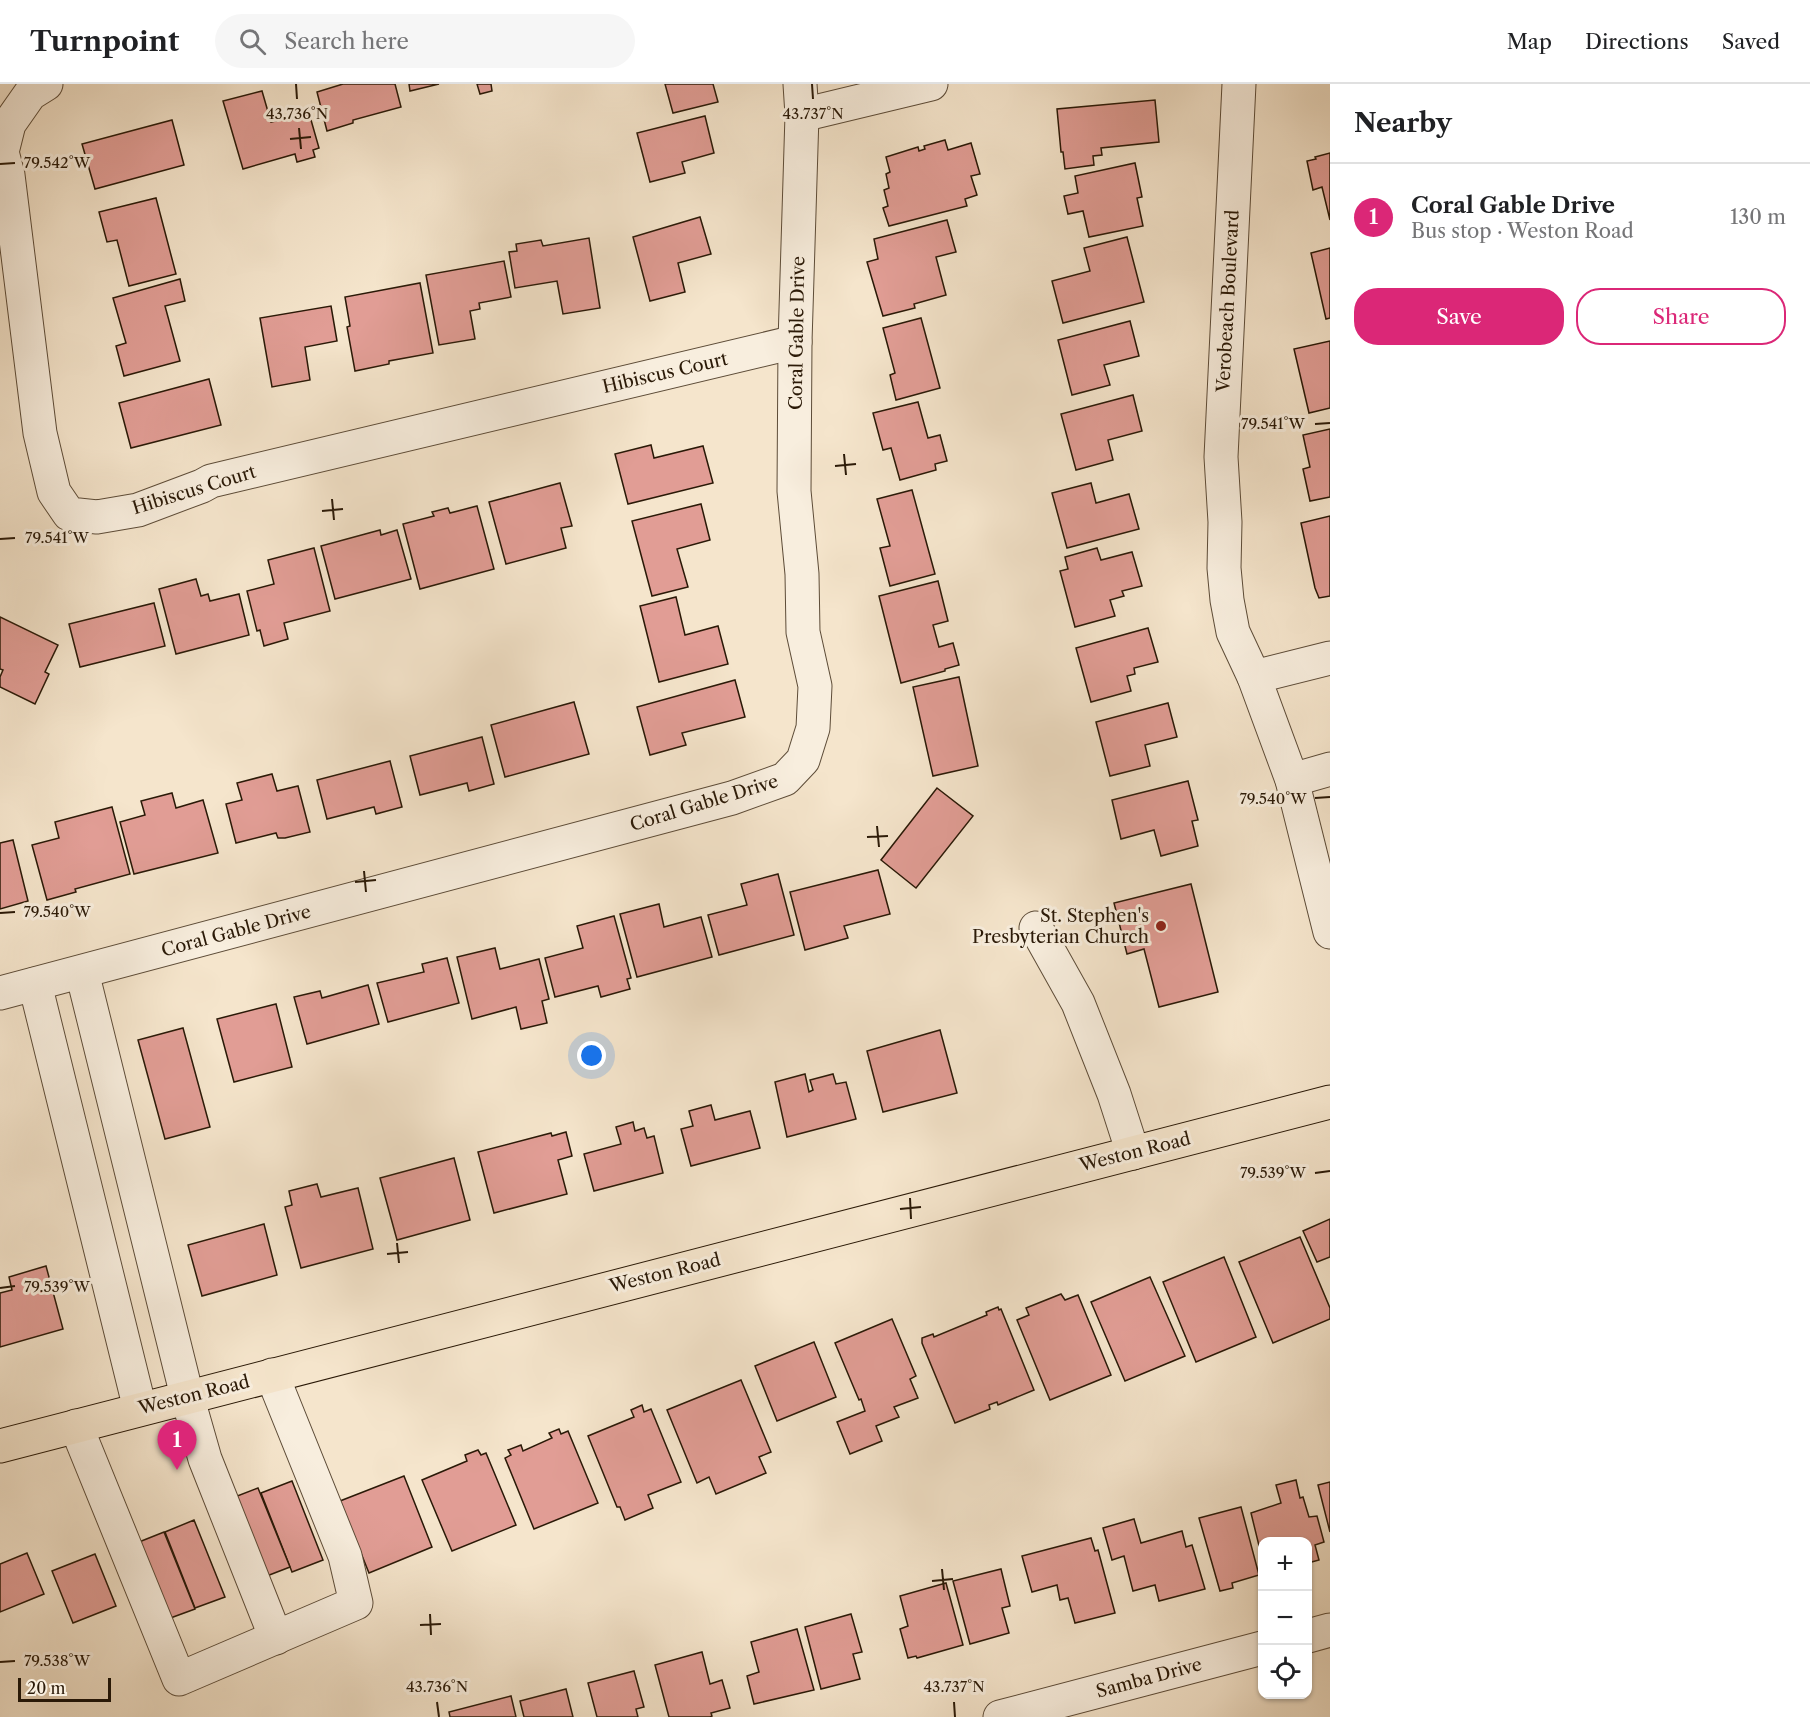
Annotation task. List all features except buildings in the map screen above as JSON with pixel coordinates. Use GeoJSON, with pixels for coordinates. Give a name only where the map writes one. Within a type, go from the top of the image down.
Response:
{"type":"FeatureCollection","features":[{"type":"Feature","properties":{"kind":"main road","name":"Weston Road"},"geometry":{"type":"LineString","coordinates":[[0,1446],[1330,1102]]}},
{"type":"Feature","properties":{"kind":"street","name":"Hibiscus Court"},"geometry":{"type":"LineString","coordinates":[[46,84],[30,94],[9,124],[2,152],[8,175],[40,433],[54,492],[69,514],[97,517],[138,510],[211,481],[795,342]]}},
{"type":"Feature","properties":{"kind":"street"},"geometry":{"type":"LineString","coordinates":[[801,99],[931,84]]}},
{"type":"Feature","properties":{"kind":"street","name":"Verobeach Boulevard"},"geometry":{"type":"LineString","coordinates":[[1239,84],[1221,457],[1227,600],[1233,632],[1254,677],[1292,780],[1330,932]]}},
{"type":"Feature","properties":{"kind":"street","name":"Coral Gable Drive"},"geometry":{"type":"LineString","coordinates":[[0,993],[732,798],[785,779],[802,760],[813,728],[815,686],[803,632],[802,574],[795,501],[795,342],[801,99]]}},
{"type":"Feature","properties":{"kind":"street"},"geometry":{"type":"LineString","coordinates":[[1254,677],[1330,658]]}},
{"type":"Feature","properties":{"kind":"street"},"geometry":{"type":"LineString","coordinates":[[1292,780],[1330,769]]}},
{"type":"Feature","properties":{"kind":"street"},"geometry":{"type":"LineString","coordinates":[[1036,928],[1078,1003],[1114,1094],[1133,1153]]}},
{"type":"Feature","properties":{"kind":"street"},"geometry":{"type":"LineString","coordinates":[[82,972],[187,1396],[205,1459],[276,1638]]}},
{"type":"Feature","properties":{"kind":"street"},"geometry":{"type":"LineString","coordinates":[[35,984],[140,1409]]}},
{"type":"Feature","properties":{"kind":"street"},"geometry":{"type":"LineString","coordinates":[[76,1426],[179,1679],[356,1603],[345,1556],[272,1375]]}},
{"type":"Feature","properties":{"kind":"street"},"geometry":{"type":"LineString","coordinates":[[1312,1635],[1330,1630]]}},
{"type":"Feature","properties":{"kind":"street","name":"Samba Drive"},"geometry":{"type":"LineString","coordinates":[[1000,1717],[1258,1649]]}},
{"type":"Feature","properties":{"kind":"place","name":"St. Stephen's Presbyterian Church"},"geometry":{"type":"Point","coordinates":[1161,926]}},
{"type":"Feature","properties":{"kind":"place","name":"Coral Gable Drive"},"geometry":{"type":"Point","coordinates":[177,1470]}}]}
